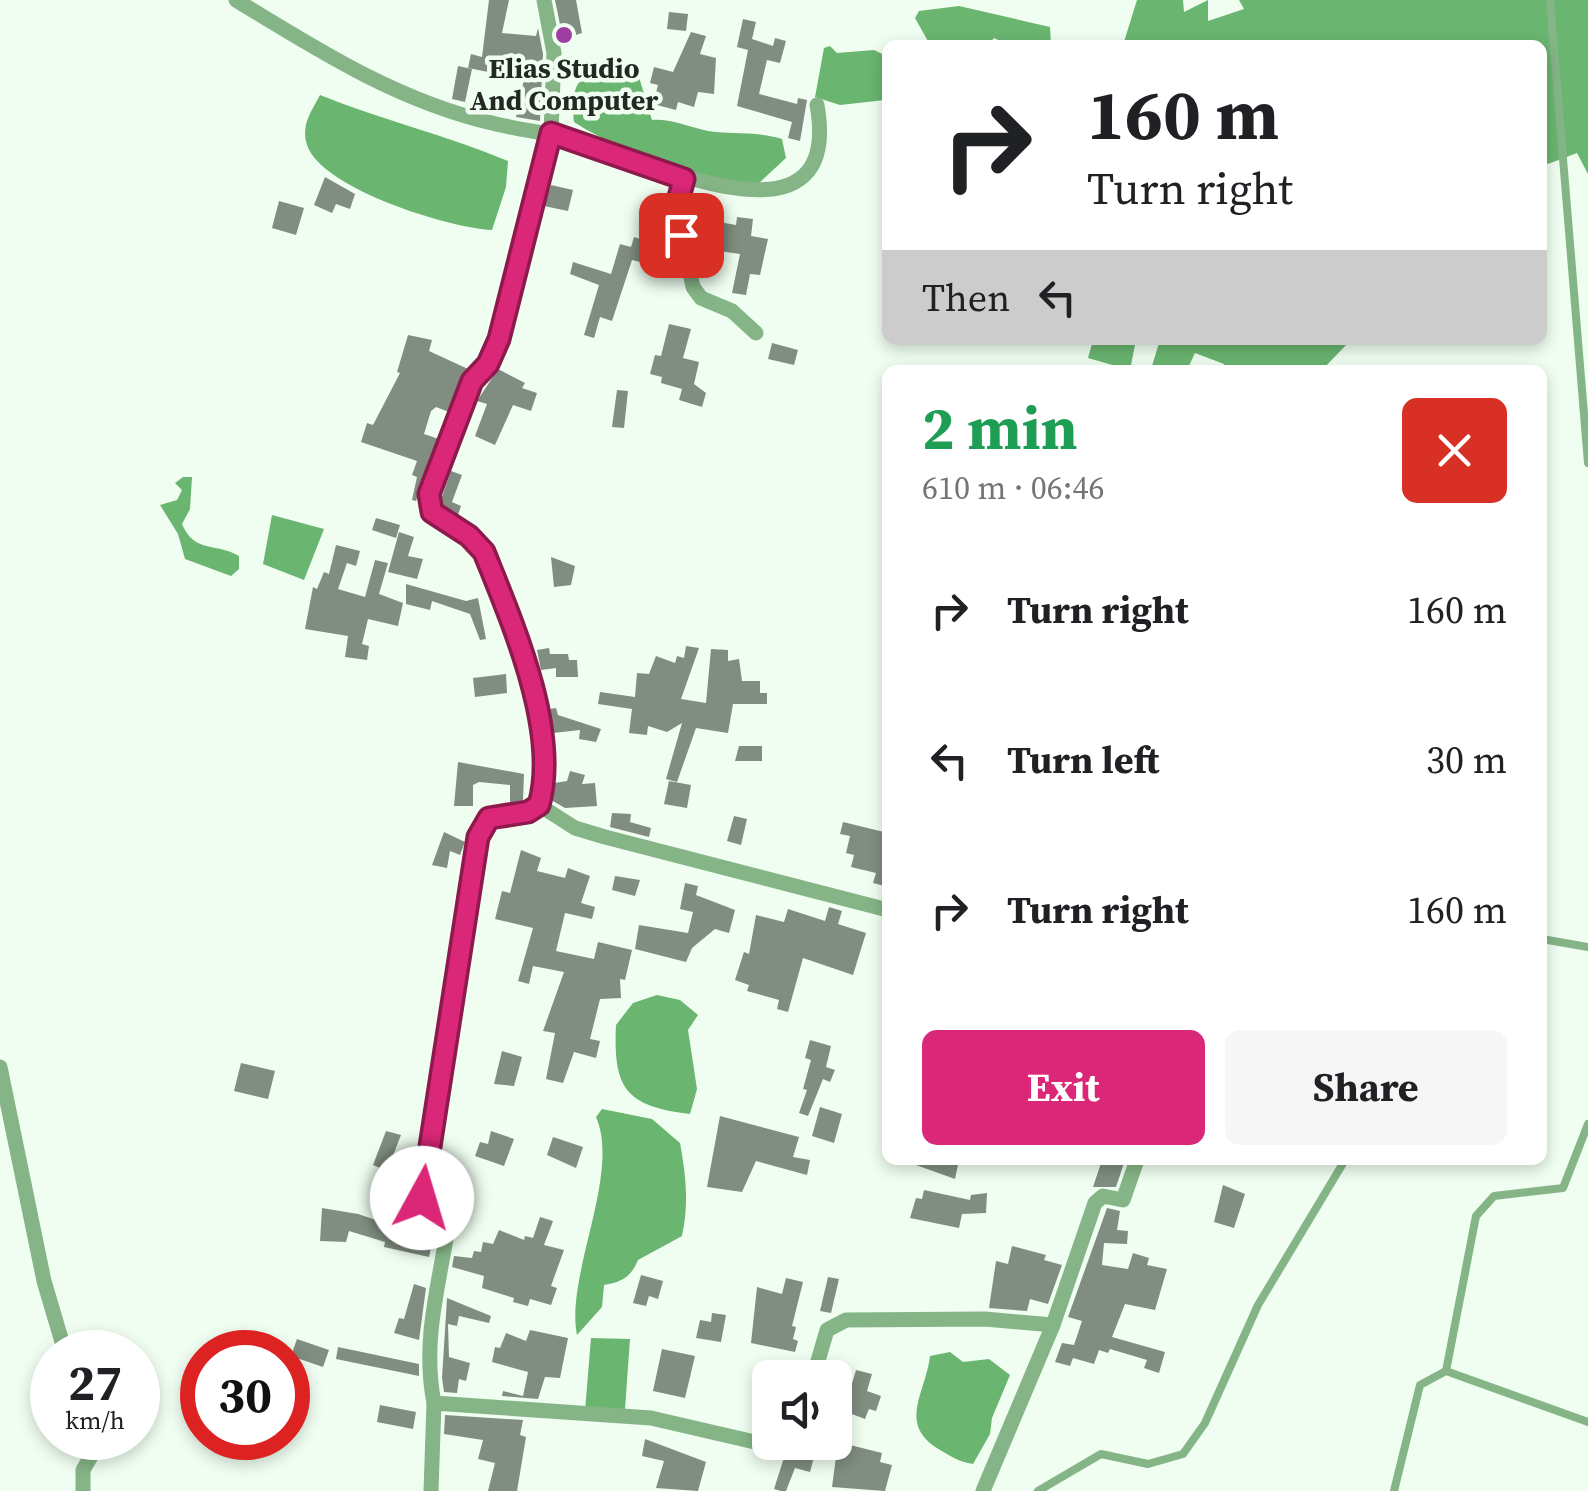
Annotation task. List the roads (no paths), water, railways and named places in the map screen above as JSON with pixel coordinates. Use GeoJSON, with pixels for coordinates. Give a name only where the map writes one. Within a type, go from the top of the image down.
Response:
{"type":"FeatureCollection","features":[{"type":"Feature","properties":{"kind":"street"},"geometry":{"type":"LineString","coordinates":[[236,0],[386,88],[494,124],[551,133],[684,179],[747,192],[802,177],[812,166],[820,126],[817,105]]}},
{"type":"Feature","properties":{"kind":"street"},"geometry":{"type":"LineString","coordinates":[[539,805],[544,756],[540,726],[498,588],[484,552],[469,536],[432,512],[427,503],[472,381],[488,364],[499,339],[551,133],[554,53],[544,0]]}},
{"type":"Feature","properties":{"kind":"street"},"geometry":{"type":"LineString","coordinates":[[684,179],[676,208],[694,287],[701,298],[732,311],[756,333]]}},
{"type":"Feature","properties":{"kind":"street"},"geometry":{"type":"LineString","coordinates":[[539,805],[574,828],[882,908]]}},
{"type":"Feature","properties":{"kind":"street"},"geometry":{"type":"LineString","coordinates":[[431,1491],[434,1404],[428,1370],[430,1330],[450,1214],[422,1198],[420,1188],[478,837],[489,818],[528,812],[539,805]]}},
{"type":"Feature","properties":{"kind":"street"},"geometry":{"type":"LineString","coordinates":[[0,1067],[44,1281],[58,1330]]}},
{"type":"Feature","properties":{"kind":"street"},"geometry":{"type":"LineString","coordinates":[[983,1491],[1053,1324],[1095,1203],[1103,1196],[1123,1200],[1135,1165]]}},
{"type":"Feature","properties":{"kind":"street"},"geometry":{"type":"LineString","coordinates":[[819,1360],[828,1330],[846,1320],[985,1319],[1053,1324]]}},
{"type":"Feature","properties":{"kind":"street"},"geometry":{"type":"LineString","coordinates":[[434,1404],[651,1418],[752,1441]]}},
{"type":"Feature","properties":{"kind":"street"},"geometry":{"type":"LineString","coordinates":[[84,1491],[83,1470],[89,1460]]}},
{"type":"Feature","properties":{"kind":"lane"},"geometry":{"type":"LineString","coordinates":[[1550,0],[1588,463]]}},
{"type":"Feature","properties":{"kind":"lane"},"geometry":{"type":"LineString","coordinates":[[1547,940],[1588,947]]}},
{"type":"Feature","properties":{"kind":"lane"},"geometry":{"type":"LineString","coordinates":[[1446,1371],[1476,1216],[1494,1196],[1564,1188],[1588,1124]]}},
{"type":"Feature","properties":{"kind":"lane"},"geometry":{"type":"LineString","coordinates":[[1038,1491],[1101,1454],[1148,1464],[1182,1454],[1205,1423],[1258,1304],[1342,1165]]}},
{"type":"Feature","properties":{"kind":"lane"},"geometry":{"type":"LineString","coordinates":[[1394,1491],[1420,1385],[1446,1371],[1588,1422]]}},
{"type":"Feature","properties":{"kind":"place","name":"Elias Studio And Computer"},"geometry":{"type":"Point","coordinates":[564,35]}}]}
